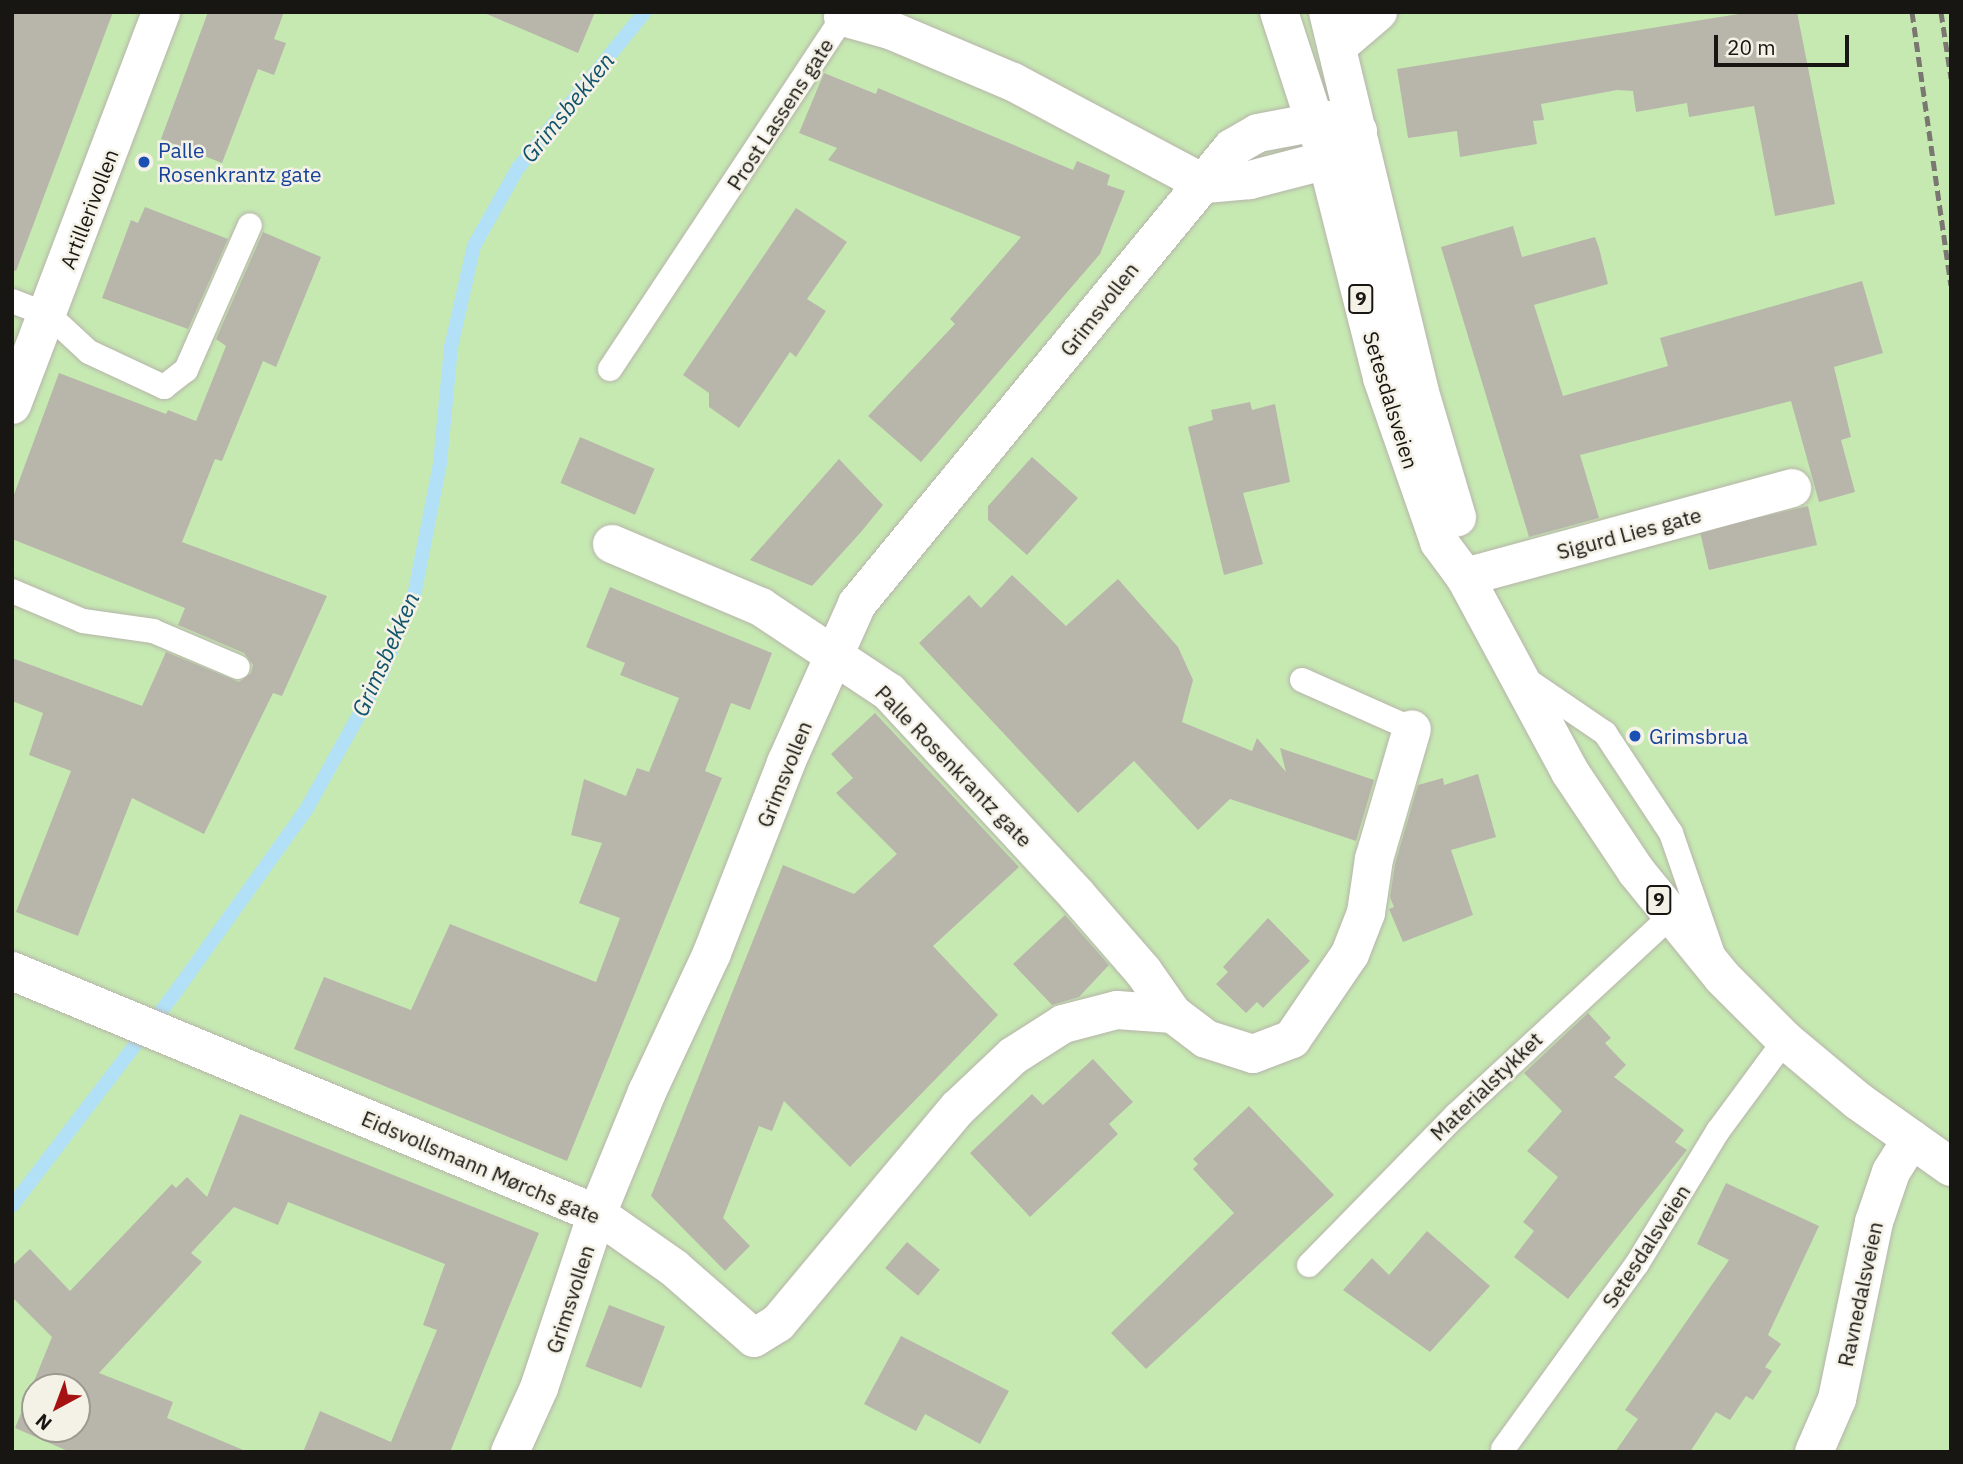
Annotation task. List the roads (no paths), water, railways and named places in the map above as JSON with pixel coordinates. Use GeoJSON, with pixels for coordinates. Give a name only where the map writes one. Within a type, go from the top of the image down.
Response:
{"type":"FeatureCollection","features":[{"type":"Feature","properties":{"kind":"main road","name":"Artillerivollen"},"geometry":{"type":"LineString","coordinates":[[12,405],[49,314],[161,12]]}},
{"type":"Feature","properties":{"kind":"main road","name":"Setesdalsveien"},"geometry":{"type":"LineString","coordinates":[[1279,12],[1327,160],[1402,443],[1438,542],[1465,577],[1570,772],[1671,916],[1722,978],[1785,1040],[1932,1153]]}},
{"type":"Feature","properties":{"kind":"main road"},"geometry":{"type":"LineString","coordinates":[[1332,30],[1378,12]]}},
{"type":"Feature","properties":{"kind":"main road","name":"Prost Lassens gate"},"geometry":{"type":"LineString","coordinates":[[843,17],[890,30],[1013,82],[1205,184]]}},
{"type":"Feature","properties":{"kind":"main road","name":"Setesdalsveien"},"geometry":{"type":"LineString","coordinates":[[1332,30],[1419,389],[1464,536],[1465,577]]}},
{"type":"Feature","properties":{"kind":"main road","name":"Grimsvollen"},"geometry":{"type":"LineString","coordinates":[[510,1452],[567,1314],[597,1214],[857,604],[1085,329],[1169,220],[1205,184],[1232,148],[1258,133],[1315,123],[1345,121],[1358,131]]}},
{"type":"Feature","properties":{"kind":"main road"},"geometry":{"type":"LineString","coordinates":[[1205,184],[1250,180],[1327,160],[1346,150],[1358,131]]}},
{"type":"Feature","properties":{"kind":"main road","name":"Sigurd Lies gate"},"geometry":{"type":"LineString","coordinates":[[1465,577],[1792,488]]}},
{"type":"Feature","properties":{"kind":"main road","name":"Palle Rosenkrantz gate"},"geometry":{"type":"LineString","coordinates":[[612,544],[761,607],[835,655],[898,702],[1109,932],[1173,1014],[1206,1039],[1253,1054],[1292,1039],[1350,954],[1366,913],[1374,859],[1412,729]]}},
{"type":"Feature","properties":{"kind":"main road","name":"Eidsvollsmann Mørchs gate"},"geometry":{"type":"LineString","coordinates":[[12,971],[597,1214],[674,1268],[754,1338],[778,1323],[958,1108],[1013,1056],[1063,1024],[1117,1010],[1173,1014]]}},
{"type":"Feature","properties":{"kind":"main road","name":"Ravnedalsveien"},"geometry":{"type":"LineString","coordinates":[[1814,1452],[1837,1399],[1874,1222],[1891,1172],[1932,1153]]}},
{"type":"Feature","properties":{"kind":"lane","name":"Prost Lassens gate"},"geometry":{"type":"LineString","coordinates":[[610,369],[843,17]]}},
{"type":"Feature","properties":{"kind":"lane"},"geometry":{"type":"LineString","coordinates":[[12,301],[49,314],[89,352],[164,387],[186,370],[250,225]]}},
{"type":"Feature","properties":{"kind":"lane"},"geometry":{"type":"LineString","coordinates":[[12,591],[83,621],[153,631],[238,667]]}},
{"type":"Feature","properties":{"kind":"lane"},"geometry":{"type":"LineString","coordinates":[[1515,672],[1605,733],[1671,833],[1722,978]]}},
{"type":"Feature","properties":{"kind":"lane","name":"Palle Rosenkrantz gate"},"geometry":{"type":"LineString","coordinates":[[1303,680],[1412,729]]}},
{"type":"Feature","properties":{"kind":"lane","name":"Materialstykket"},"geometry":{"type":"LineString","coordinates":[[1309,1265],[1539,1035],[1671,916]]}},
{"type":"Feature","properties":{"kind":"lane","name":"Setesdalsveien"},"geometry":{"type":"LineString","coordinates":[[1503,1449],[1637,1264],[1718,1131],[1785,1040]]}},
{"type":"Feature","properties":{"kind":"waterway","name":"Grimsbekken"},"geometry":{"type":"LineString","coordinates":[[12,1206],[177,990],[306,810],[381,675],[415,591],[440,463],[451,347],[474,246],[518,168],[645,12]]}},
{"type":"Feature","properties":{"kind":"railway"},"geometry":{"type":"LineString","coordinates":[[1912,12],[1951,285]]}},
{"type":"Feature","properties":{"kind":"railway"},"geometry":{"type":"LineString","coordinates":[[1941,12],[1951,78]]}},
{"type":"Feature","properties":{"kind":"place","name":"Palle Rosenkrantz gate"},"geometry":{"type":"Point","coordinates":[144,162]}},
{"type":"Feature","properties":{"kind":"place","name":"Grimsbrua"},"geometry":{"type":"Point","coordinates":[1635,736]}}]}
